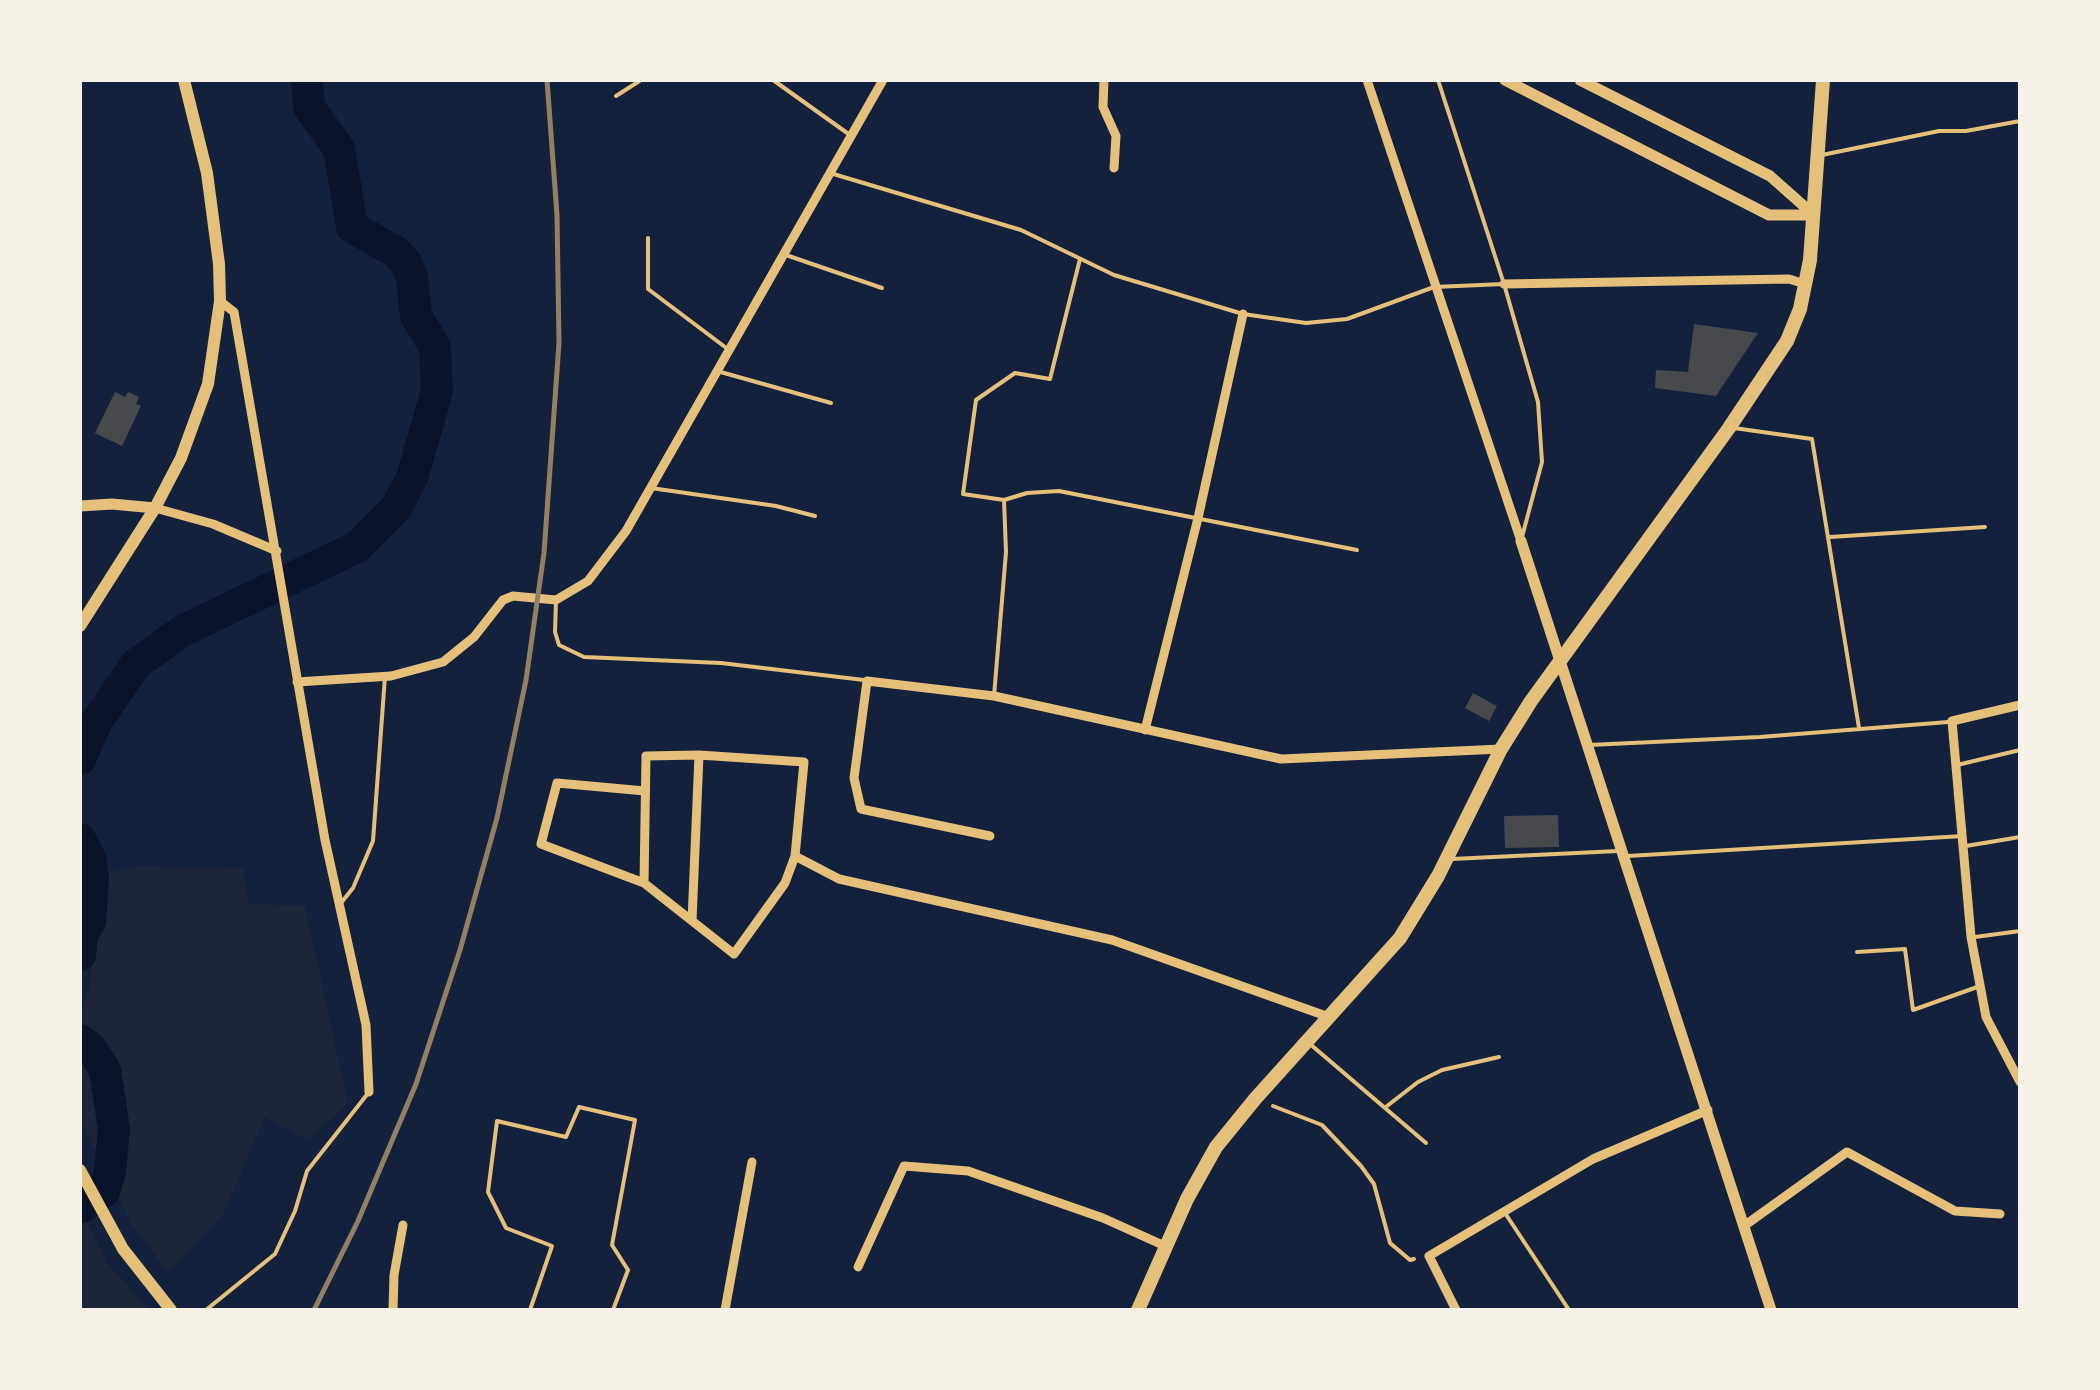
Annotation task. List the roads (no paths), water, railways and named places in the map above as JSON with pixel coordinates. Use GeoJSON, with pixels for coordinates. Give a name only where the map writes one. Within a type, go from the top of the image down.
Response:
{"type":"FeatureCollection","features":[{"type":"Feature","properties":{"kind":"highway"},"geometry":{"type":"LineString","coordinates":[[1138,1310],[1216,1147],[1400,938],[1448,859],[1501,749],[1561,656],[1729,428],[1787,341],[1806,285],[1822,80]]}},
{"type":"Feature","properties":{"kind":"main road"},"geometry":{"type":"LineString","coordinates":[[80,626],[156,508],[181,458],[208,384],[220,300],[217,244],[210,190],[184,80]]}},
{"type":"Feature","properties":{"kind":"main road"},"geometry":{"type":"LineString","coordinates":[[80,1170],[123,1249],[171,1310]]}},
{"type":"Feature","properties":{"kind":"street"},"geometry":{"type":"LineString","coordinates":[[296,682],[386,676],[443,662],[474,637],[503,600],[513,596],[556,600],[573,592],[596,572],[626,532],[883,80]]}},
{"type":"Feature","properties":{"kind":"street"},"geometry":{"type":"LineString","coordinates":[[1104,80],[1103,107],[1116,136],[1114,168]]}},
{"type":"Feature","properties":{"kind":"street"},"geometry":{"type":"LineString","coordinates":[[1367,80],[1561,656],[1771,1310]]}},
{"type":"Feature","properties":{"kind":"street"},"geometry":{"type":"LineString","coordinates":[[1505,80],[1769,215],[1814,214]]}},
{"type":"Feature","properties":{"kind":"street"},"geometry":{"type":"LineString","coordinates":[[1580,80],[1770,176],[1814,214]]}},
{"type":"Feature","properties":{"kind":"street"},"geometry":{"type":"LineString","coordinates":[[1504,284],[1788,279],[1806,285]]}},
{"type":"Feature","properties":{"kind":"street"},"geometry":{"type":"LineString","coordinates":[[220,300],[234,312],[278,556],[296,682],[366,1025],[368,1092]]}},
{"type":"Feature","properties":{"kind":"street"},"geometry":{"type":"LineString","coordinates":[[1145,730],[1198,518],[1242,314]]}},
{"type":"Feature","properties":{"kind":"street"},"geometry":{"type":"LineString","coordinates":[[80,506],[156,508],[213,524],[278,556]]}},
{"type":"Feature","properties":{"kind":"street"},"geometry":{"type":"LineString","coordinates":[[990,836],[860,809],[854,778],[867,681],[994,696],[1281,759],[1501,749]]}},
{"type":"Feature","properties":{"kind":"street"},"geometry":{"type":"LineString","coordinates":[[2020,706],[1952,721],[1971,937],[1980,986],[1986,1017],[2020,1082]]}},
{"type":"Feature","properties":{"kind":"street"},"geometry":{"type":"LineString","coordinates":[[692,921],[699,755]]}},
{"type":"Feature","properties":{"kind":"street"},"geometry":{"type":"LineString","coordinates":[[644,883],[646,756],[699,755],[804,762],[795,856],[784,883],[734,954],[644,883],[540,844],[557,783],[645,791]]}},
{"type":"Feature","properties":{"kind":"street"},"geometry":{"type":"LineString","coordinates":[[795,856],[839,879],[1112,940],[1329,1017]]}},
{"type":"Feature","properties":{"kind":"street"},"geometry":{"type":"LineString","coordinates":[[1456,1310],[1429,1256],[1593,1159],[1708,1110]]}},
{"type":"Feature","properties":{"kind":"street"},"geometry":{"type":"LineString","coordinates":[[1744,1226],[1847,1152],[1955,1211],[2000,1214]]}},
{"type":"Feature","properties":{"kind":"street"},"geometry":{"type":"LineString","coordinates":[[725,1310],[752,1162]]}},
{"type":"Feature","properties":{"kind":"street"},"geometry":{"type":"LineString","coordinates":[[858,1267],[904,1166],[968,1170],[1103,1218],[1166,1246]]}},
{"type":"Feature","properties":{"kind":"street"},"geometry":{"type":"LineString","coordinates":[[393,1310],[394,1275],[403,1225]]}},
{"type":"Feature","properties":{"kind":"lane"},"geometry":{"type":"LineString","coordinates":[[616,96],[641,80]]}},
{"type":"Feature","properties":{"kind":"lane"},"geometry":{"type":"LineString","coordinates":[[773,80],[850,135]]}},
{"type":"Feature","properties":{"kind":"lane"},"geometry":{"type":"LineString","coordinates":[[1438,80],[1538,402],[1542,462],[1521,542]]}},
{"type":"Feature","properties":{"kind":"lane"},"geometry":{"type":"LineString","coordinates":[[1818,156],[1939,131],[1966,131],[2020,121]]}},
{"type":"Feature","properties":{"kind":"lane"},"geometry":{"type":"LineString","coordinates":[[829,173],[1021,230],[1132,281],[1242,314],[1306,323],[1347,319],[1434,287],[1504,284]]}},
{"type":"Feature","properties":{"kind":"lane"},"geometry":{"type":"LineString","coordinates":[[648,238],[648,289],[730,350]]}},
{"type":"Feature","properties":{"kind":"lane"},"geometry":{"type":"LineString","coordinates":[[783,254],[882,288]]}},
{"type":"Feature","properties":{"kind":"lane"},"geometry":{"type":"LineString","coordinates":[[1080,259],[1050,380],[1015,373],[976,400],[963,494],[1004,500],[1027,493],[1059,491],[1358,550]]}},
{"type":"Feature","properties":{"kind":"lane"},"geometry":{"type":"LineString","coordinates":[[717,371],[831,404]]}},
{"type":"Feature","properties":{"kind":"lane"},"geometry":{"type":"LineString","coordinates":[[1729,428],[1812,439],[1859,728]]}},
{"type":"Feature","properties":{"kind":"lane"},"geometry":{"type":"LineString","coordinates":[[651,488],[776,506],[815,516]]}},
{"type":"Feature","properties":{"kind":"lane"},"geometry":{"type":"LineString","coordinates":[[994,696],[1006,552],[1004,500]]}},
{"type":"Feature","properties":{"kind":"lane"},"geometry":{"type":"LineString","coordinates":[[1828,537],[1985,527]]}},
{"type":"Feature","properties":{"kind":"lane"},"geometry":{"type":"LineString","coordinates":[[556,600],[554,632],[559,645],[584,657],[722,663],[867,681]]}},
{"type":"Feature","properties":{"kind":"lane"},"geometry":{"type":"LineString","coordinates":[[340,905],[353,888],[373,840],[386,676]]}},
{"type":"Feature","properties":{"kind":"lane"},"geometry":{"type":"LineString","coordinates":[[1589,746],[1952,721]]}},
{"type":"Feature","properties":{"kind":"lane"},"geometry":{"type":"LineString","coordinates":[[1957,765],[2020,750]]}},
{"type":"Feature","properties":{"kind":"lane"},"geometry":{"type":"LineString","coordinates":[[1448,859],[2020,837]]}},
{"type":"Feature","properties":{"kind":"lane"},"geometry":{"type":"LineString","coordinates":[[1971,937],[2020,931]]}},
{"type":"Feature","properties":{"kind":"lane"},"geometry":{"type":"LineString","coordinates":[[1858,952],[1905,948],[1912,1010],[1980,986]]}},
{"type":"Feature","properties":{"kind":"lane"},"geometry":{"type":"LineString","coordinates":[[1306,1041],[1426,1143]]}},
{"type":"Feature","properties":{"kind":"lane"},"geometry":{"type":"LineString","coordinates":[[1386,1106],[1442,1070],[1500,1057]]}},
{"type":"Feature","properties":{"kind":"lane"},"geometry":{"type":"LineString","coordinates":[[206,1310],[275,1254],[295,1212],[307,1171],[368,1092]]}},
{"type":"Feature","properties":{"kind":"lane"},"geometry":{"type":"LineString","coordinates":[[530,1310],[552,1246],[506,1228],[488,1192],[497,1122],[566,1137],[579,1107],[635,1120],[612,1245],[628,1270],[614,1310]]}},
{"type":"Feature","properties":{"kind":"lane"},"geometry":{"type":"LineString","coordinates":[[1504,1213],[1569,1310]]}},
{"type":"Feature","properties":{"kind":"waterway"},"geometry":{"type":"LineString","coordinates":[[80,759],[97,721],[136,664],[184,630],[357,547],[396,508],[412,478],[437,391],[435,347],[416,316],[412,278],[406,263],[396,252],[352,227],[339,149],[309,107],[307,80]]}},
{"type":"Feature","properties":{"kind":"waterway"},"geometry":{"type":"LineString","coordinates":[[80,839],[90,858],[93,878],[90,922],[82,934],[80,955]]}},
{"type":"Feature","properties":{"kind":"waterway"},"geometry":{"type":"LineString","coordinates":[[80,1040],[91,1048],[105,1070],[114,1129],[104,1192],[80,1208]]}},
{"type":"Feature","properties":{"kind":"railway"},"geometry":{"type":"LineString","coordinates":[[314,1310],[358,1221],[416,1084],[460,950],[497,818],[526,680],[544,553],[559,343],[557,215],[547,80]]}}]}
